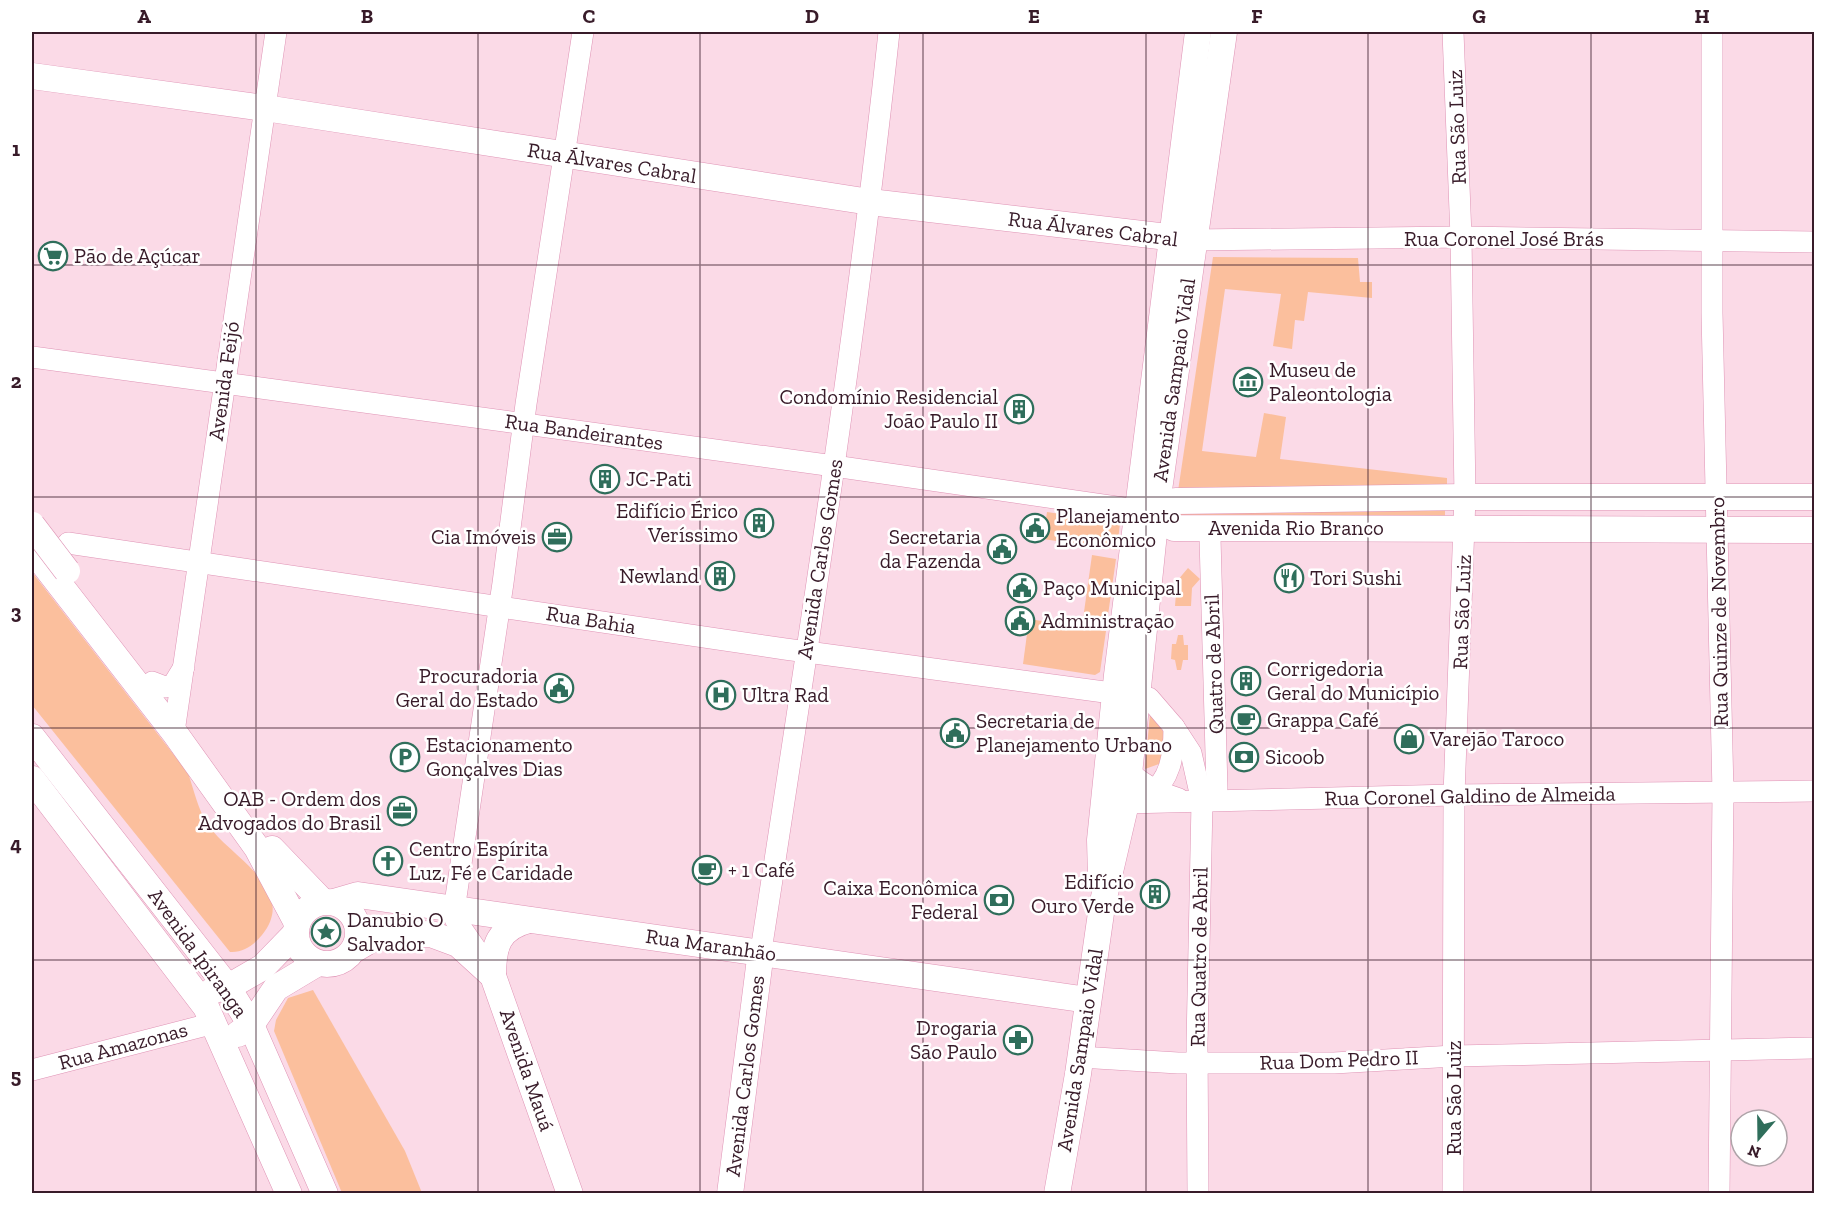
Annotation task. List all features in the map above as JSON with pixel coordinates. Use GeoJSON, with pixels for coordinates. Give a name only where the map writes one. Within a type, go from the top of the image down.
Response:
{"type":"FeatureCollection","features":[{"type":"Feature","properties":{"kind":"main road","name":"Avenida Sampaio Vidal"},"geometry":{"type":"LineString","coordinates":[[1102,906],[1100,840],[1111,740],[1125,696],[1150,512],[1183,239],[1198,32]]}},
{"type":"Feature","properties":{"kind":"main road","name":"Avenida Sampaio Vidal"},"geometry":{"type":"LineString","coordinates":[[1183,239],[1224,32]]}},
{"type":"Feature","properties":{"kind":"main road","name":"Rua Álvares Cabral"},"geometry":{"type":"LineString","coordinates":[[32,76],[265,108],[870,202],[1183,239]]}},
{"type":"Feature","properties":{"kind":"main road","name":"Avenida Rio Branco"},"geometry":{"type":"LineString","coordinates":[[1150,512],[1176,501],[1716,495],[1815,497]]}},
{"type":"Feature","properties":{"kind":"main road","name":"Avenida Rio Branco"},"geometry":{"type":"LineString","coordinates":[[1150,512],[1174,528],[1815,530]]}},
{"type":"Feature","properties":{"kind":"main road"},"geometry":{"type":"LineString","coordinates":[[32,525],[60,573],[275,853],[328,902],[345,907],[353,915],[358,937],[355,949],[348,957],[330,965],[316,964],[276,988],[251,1025],[241,1033],[232,1035],[212,1020],[206,1000],[210,992],[243,979],[271,961],[296,928],[302,913],[328,902]]}},
{"type":"Feature","properties":{"kind":"main road"},"geometry":{"type":"LineString","coordinates":[[32,549],[60,573],[152,682],[175,723],[267,863],[296,928],[299,945],[316,964]]}},
{"type":"Feature","properties":{"kind":"main road","name":"Avenida Sampaio Vidal"},"geometry":{"type":"LineString","coordinates":[[1057,1194],[1102,906],[1132,803],[1125,696]]}},
{"type":"Feature","properties":{"kind":"main road","name":"Avenida Ipiranga"},"geometry":{"type":"LineString","coordinates":[[33,740],[226,985],[251,1025],[325,1194]]}},
{"type":"Feature","properties":{"kind":"main road","name":"Avenida Ipiranga"},"geometry":{"type":"LineString","coordinates":[[32,779],[212,1020],[289,1194]]}},
{"type":"Feature","properties":{"kind":"main road","name":"Rua Maranhão"},"geometry":{"type":"LineString","coordinates":[[328,902],[358,895],[761,951],[1089,1000]]}},
{"type":"Feature","properties":{"kind":"main road"},"geometry":{"type":"LineString","coordinates":[[493,976],[494,952],[502,933],[508,928],[529,920]]}},
{"type":"Feature","properties":{"kind":"main road","name":"Avenida Mauá"},"geometry":{"type":"LineString","coordinates":[[355,949],[378,935],[409,933],[444,937],[471,953],[493,976],[570,1194]]}},
{"type":"Feature","properties":{"kind":"main road","name":"Avenida Carlos Gomes"},"geometry":{"type":"LineString","coordinates":[[730,1194],[761,951]]}},
{"type":"Feature","properties":{"kind":"street","name":"Avenida Feijó"},"geometry":{"type":"LineString","coordinates":[[175,723],[276,32]]}},
{"type":"Feature","properties":{"kind":"street"},"geometry":{"type":"LineString","coordinates":[[493,976],[454,919],[523,424],[583,32]]}},
{"type":"Feature","properties":{"kind":"street","name":"Avenida Carlos Gomes"},"geometry":{"type":"LineString","coordinates":[[761,951],[834,466],[870,202],[889,32]]}},
{"type":"Feature","properties":{"kind":"street","name":"Rua São Luiz"},"geometry":{"type":"LineString","coordinates":[[1453,32],[1461,237],[1465,497],[1454,795],[1453,1194]]}},
{"type":"Feature","properties":{"kind":"street","name":"Rua Quinze de Novembro"},"geometry":{"type":"LineString","coordinates":[[1712,32],[1711,242],[1723,793],[1719,1194]]}},
{"type":"Feature","properties":{"kind":"street","name":"Rua Coronel José Brás"},"geometry":{"type":"LineString","coordinates":[[1183,239],[1461,237],[1815,242]]}},
{"type":"Feature","properties":{"kind":"street","name":"Rua Bandeirantes"},"geometry":{"type":"LineString","coordinates":[[32,357],[834,466],[1150,512]]}},
{"type":"Feature","properties":{"kind":"street","name":"Quatro de Abril"},"geometry":{"type":"LineString","coordinates":[[1203,797],[1210,538]]}},
{"type":"Feature","properties":{"kind":"street","name":"Rua Bahia"},"geometry":{"type":"LineString","coordinates":[[68,543],[805,652],[1125,696]]}},
{"type":"Feature","properties":{"kind":"street"},"geometry":{"type":"LineString","coordinates":[[152,682],[165,687],[173,685],[184,666]]}},
{"type":"Feature","properties":{"kind":"street","name":"Rua Quatro de Abril"},"geometry":{"type":"LineString","coordinates":[[1125,696],[1149,698],[1174,727],[1191,753],[1203,797],[1198,1194]]}},
{"type":"Feature","properties":{"kind":"street"},"geometry":{"type":"LineString","coordinates":[[1132,803],[1156,790],[1164,781],[1172,762],[1174,727]]}},
{"type":"Feature","properties":{"kind":"street"},"geometry":{"type":"LineString","coordinates":[[1111,740],[1119,759],[1129,774],[1156,790],[1203,797]]}},
{"type":"Feature","properties":{"kind":"street","name":"Rua Coronel Galdino de Almeida"},"geometry":{"type":"LineString","coordinates":[[1132,803],[1203,797],[1815,791]]}},
{"type":"Feature","properties":{"kind":"street","name":"Rua Amazonas"},"geometry":{"type":"LineString","coordinates":[[32,1070],[212,1020]]}},
{"type":"Feature","properties":{"kind":"street","name":"Rua Dom Pedro II"},"geometry":{"type":"LineString","coordinates":[[1080,1057],[1198,1063],[1334,1063],[1454,1056],[1719,1048],[1815,1048]]}},
{"type":"Feature","properties":{"kind":"shaded area"},"geometry":{"type":"Polygon","coordinates":[[[1213,257],[1358,258],[1360,282],[1372,282],[1372,298],[1308,292],[1304,321],[1295,320],[1292,349],[1273,346],[1281,294],[1225,289],[1202,451],[1256,457],[1264,413],[1286,417],[1280,459],[1447,478],[1447,484],[1178,491],[1213,257]]]}},
{"type":"Feature","properties":{"kind":"shaded area"},"geometry":{"type":"Polygon","coordinates":[[[1177,509],[1445,509],[1445,520],[1176,520],[1177,509]]]}},
{"type":"Feature","properties":{"kind":"shaded area"},"geometry":{"type":"Polygon","coordinates":[[[1047,512],[1120,523],[1117,550],[1043,539],[1047,512]]]}},
{"type":"Feature","properties":{"kind":"shaded area"},"geometry":{"type":"Polygon","coordinates":[[[1092,555],[1116,559],[1107,622],[1083,619],[1092,555]]]}},
{"type":"Feature","properties":{"kind":"shaded area"},"geometry":{"type":"Polygon","coordinates":[[[1188,568],[1200,579],[1192,588],[1191,606],[1175,606],[1177,581],[1188,568]]]}},
{"type":"Feature","properties":{"kind":"shaded area"},"geometry":{"type":"Polygon","coordinates":[[[32,572],[188,773],[208,825],[267,888],[272,903],[271,918],[262,935],[248,948],[230,952],[32,705],[32,572]]]}},
{"type":"Feature","properties":{"kind":"shaded area"},"geometry":{"type":"Polygon","coordinates":[[[1029,619],[1106,631],[1100,672],[1095,675],[1023,664],[1029,619]]]}},
{"type":"Feature","properties":{"kind":"shaded area"},"geometry":{"type":"Polygon","coordinates":[[[1178,635],[1183,635],[1184,645],[1188,645],[1188,660],[1183,660],[1181,670],[1177,670],[1175,660],[1171,659],[1172,644],[1176,644],[1178,635]]]}},
{"type":"Feature","properties":{"kind":"shaded area"},"geometry":{"type":"Polygon","coordinates":[[[1150,714],[1168,738],[1159,764],[1145,769],[1150,714]]]}},
{"type":"Feature","properties":{"kind":"shaded area"},"geometry":{"type":"Polygon","coordinates":[[[313,990],[405,1151],[422,1193],[342,1193],[274,1031],[276,1020],[288,998],[313,990]]]}},
{"type":"Feature","properties":{"kind":"place","name":"Pão de Açúcar"},"geometry":{"type":"Point","coordinates":[53,256]}},
{"type":"Feature","properties":{"kind":"place","name":"Museu de Paleontologia"},"geometry":{"type":"Point","coordinates":[1248,382]}},
{"type":"Feature","properties":{"kind":"place","name":"Condomínio Residencial João Paulo II"},"geometry":{"type":"Point","coordinates":[1019,409]}},
{"type":"Feature","properties":{"kind":"place","name":"JC-Pati"},"geometry":{"type":"Point","coordinates":[605,479]}},
{"type":"Feature","properties":{"kind":"place","name":"Edifício Érico Veríssimo"},"geometry":{"type":"Point","coordinates":[759,523]}},
{"type":"Feature","properties":{"kind":"place","name":"Planejamento Econômico"},"geometry":{"type":"Point","coordinates":[1035,528]}},
{"type":"Feature","properties":{"kind":"place","name":"Cia Imóveis"},"geometry":{"type":"Point","coordinates":[557,537]}},
{"type":"Feature","properties":{"kind":"place","name":"Secretaria da Fazenda"},"geometry":{"type":"Point","coordinates":[1002,549]}},
{"type":"Feature","properties":{"kind":"place","name":"Newland"},"geometry":{"type":"Point","coordinates":[720,576]}},
{"type":"Feature","properties":{"kind":"place","name":"Tori Sushi"},"geometry":{"type":"Point","coordinates":[1289,578]}},
{"type":"Feature","properties":{"kind":"place","name":"Paço Municipal"},"geometry":{"type":"Point","coordinates":[1022,588]}},
{"type":"Feature","properties":{"kind":"place","name":"Administração"},"geometry":{"type":"Point","coordinates":[1020,621]}},
{"type":"Feature","properties":{"kind":"place","name":"Corrigedoria Geral do Município"},"geometry":{"type":"Point","coordinates":[1246,681]}},
{"type":"Feature","properties":{"kind":"place","name":"Procuradoria Geral do Estado"},"geometry":{"type":"Point","coordinates":[559,688]}},
{"type":"Feature","properties":{"kind":"place","name":"Ultra Rad"},"geometry":{"type":"Point","coordinates":[721,695]}},
{"type":"Feature","properties":{"kind":"place","name":"Grappa Café"},"geometry":{"type":"Point","coordinates":[1246,720]}},
{"type":"Feature","properties":{"kind":"place","name":"Secretaria de Planejamento Urbano"},"geometry":{"type":"Point","coordinates":[955,733]}},
{"type":"Feature","properties":{"kind":"place","name":"Varejão Taroco"},"geometry":{"type":"Point","coordinates":[1409,739]}},
{"type":"Feature","properties":{"kind":"place","name":"Estacionamento Gonçalves Dias"},"geometry":{"type":"Point","coordinates":[405,757]}},
{"type":"Feature","properties":{"kind":"place","name":"Sicoob"},"geometry":{"type":"Point","coordinates":[1244,757]}},
{"type":"Feature","properties":{"kind":"place","name":"OAB - Ordem dos Advogados do Brasil"},"geometry":{"type":"Point","coordinates":[402,811]}},
{"type":"Feature","properties":{"kind":"place","name":"Centro Espírita Luz, Fé e Caridade"},"geometry":{"type":"Point","coordinates":[388,861]}},
{"type":"Feature","properties":{"kind":"place","name":"+ 1 Café"},"geometry":{"type":"Point","coordinates":[707,870]}},
{"type":"Feature","properties":{"kind":"place","name":"Edifício Ouro Verde"},"geometry":{"type":"Point","coordinates":[1155,894]}},
{"type":"Feature","properties":{"kind":"place","name":"Caixa Econômica Federal"},"geometry":{"type":"Point","coordinates":[999,900]}},
{"type":"Feature","properties":{"kind":"place","name":"Danubio O Salvador"},"geometry":{"type":"Point","coordinates":[326,932]}},
{"type":"Feature","properties":{"kind":"place","name":"Drogaria São Paulo"},"geometry":{"type":"Point","coordinates":[1018,1040]}}]}
